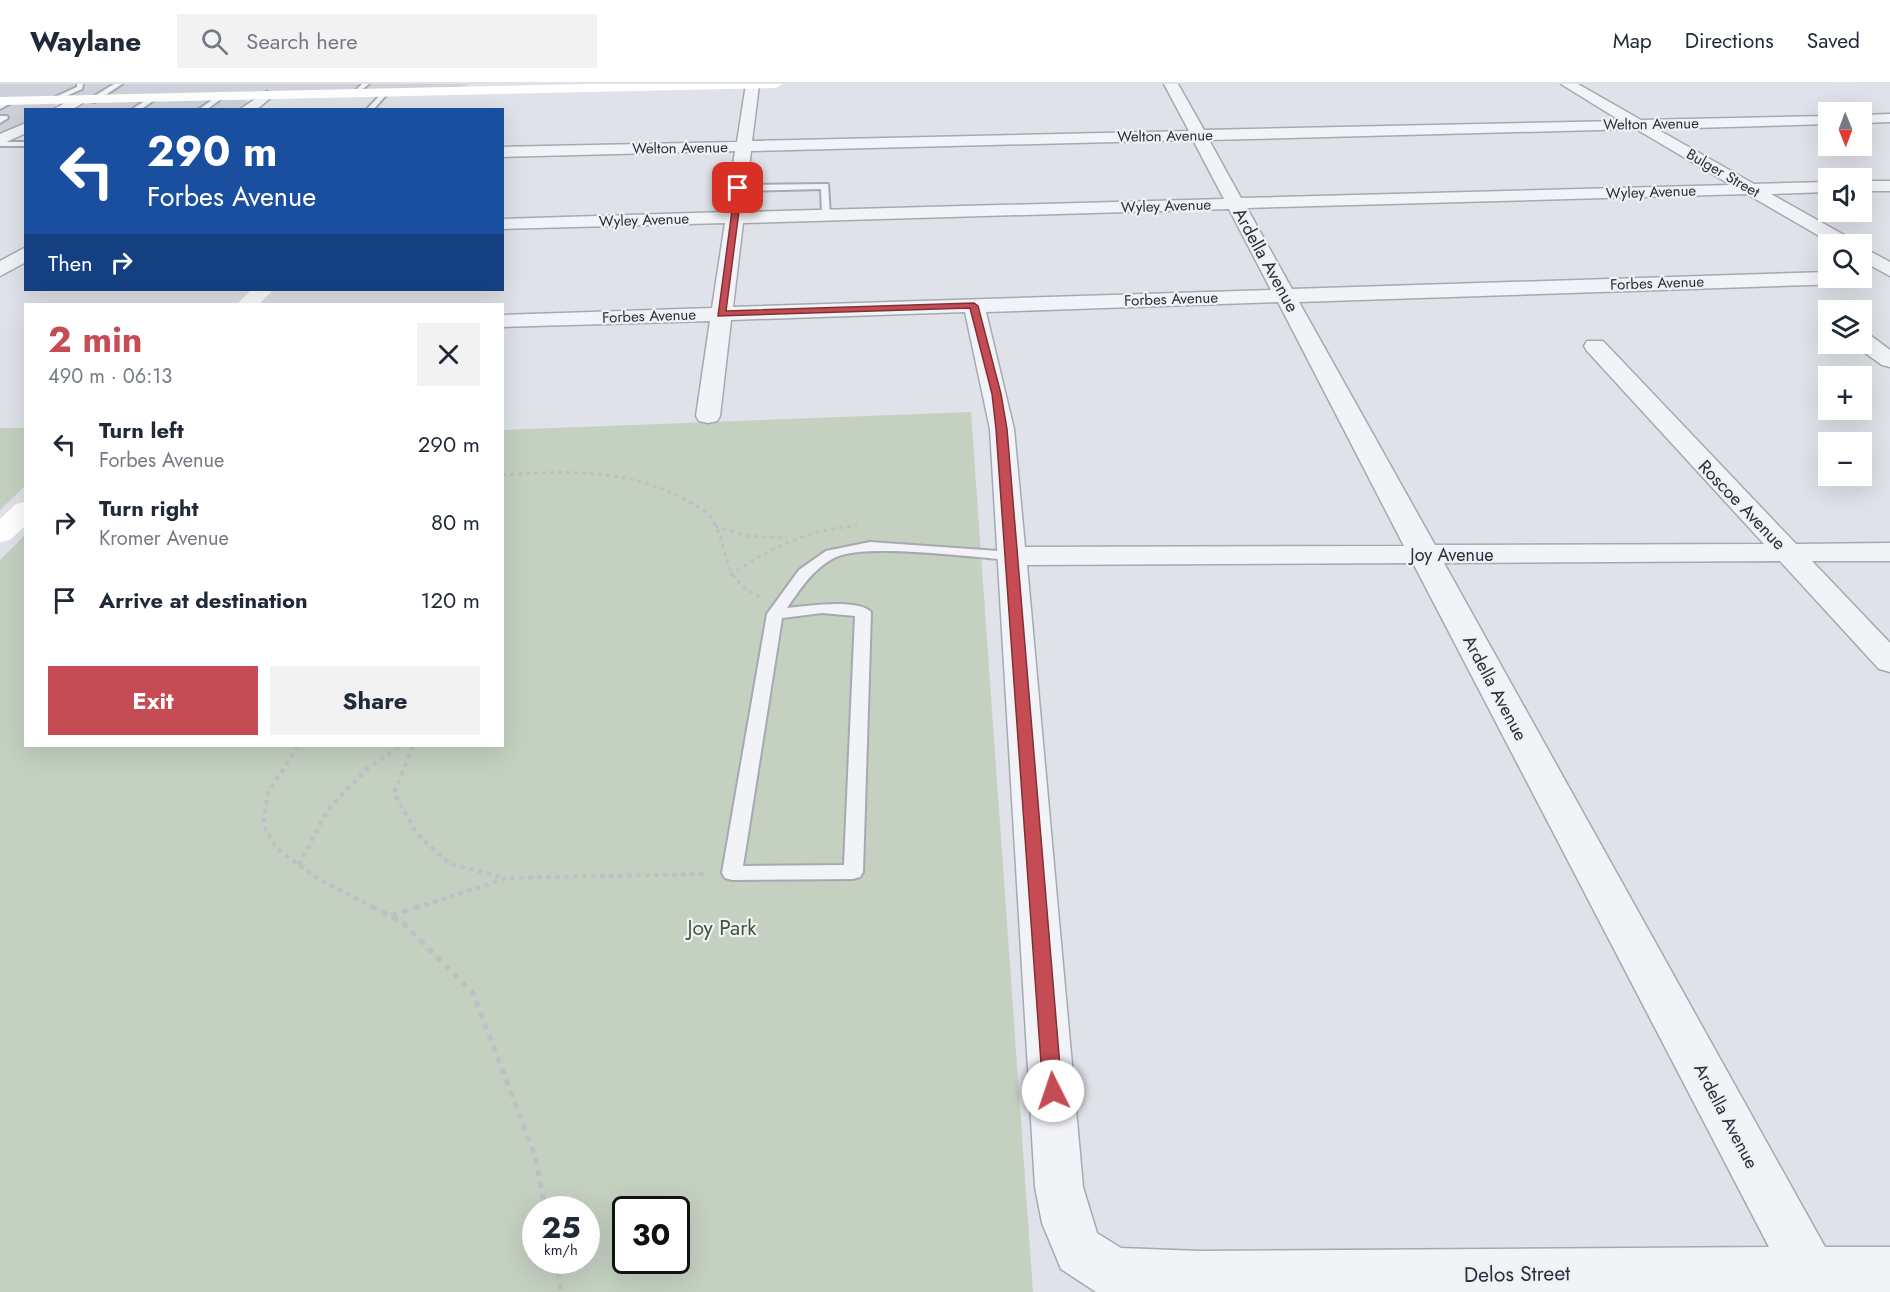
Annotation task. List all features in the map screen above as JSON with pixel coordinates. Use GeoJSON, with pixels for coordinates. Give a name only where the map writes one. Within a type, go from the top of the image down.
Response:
{"type":"FeatureCollection","features":[{"type":"Feature","properties":{"kind":"main road"},"geometry":{"type":"LineString","coordinates":[[85,100],[385,93],[479,87],[776,84]]}},
{"type":"Feature","properties":{"kind":"main road"},"geometry":{"type":"LineString","coordinates":[[462,103],[479,87]]}},
{"type":"Feature","properties":{"kind":"main road"},"geometry":{"type":"LineString","coordinates":[[4,103],[57,105]]}},
{"type":"Feature","properties":{"kind":"main road"},"geometry":{"type":"LineString","coordinates":[[248,303],[262,291]]}},
{"type":"Feature","properties":{"kind":"main road"},"geometry":{"type":"LineString","coordinates":[[0,534],[24,512]]}},
{"type":"Feature","properties":{"kind":"street","name":"Ardella Avenue"},"geometry":{"type":"LineString","coordinates":[[1171,84],[1816,1283]]}},
{"type":"Feature","properties":{"kind":"street","name":"Bulger Street"},"geometry":{"type":"LineString","coordinates":[[1568,84],[1829,234]]}},
{"type":"Feature","properties":{"kind":"street"},"geometry":{"type":"LineString","coordinates":[[708,416],[752,85]]}},
{"type":"Feature","properties":{"kind":"street"},"geometry":{"type":"LineString","coordinates":[[249,108],[267,95]]}},
{"type":"Feature","properties":{"kind":"street"},"geometry":{"type":"LineString","coordinates":[[57,105],[85,100]]}},
{"type":"Feature","properties":{"kind":"street"},"geometry":{"type":"LineString","coordinates":[[1872,119],[1890,118]]}},
{"type":"Feature","properties":{"kind":"street","name":"Welton Avenue"},"geometry":{"type":"LineString","coordinates":[[504,153],[1818,120]]}},
{"type":"Feature","properties":{"kind":"street"},"geometry":{"type":"LineString","coordinates":[[0,142],[23,134]]}},
{"type":"Feature","properties":{"kind":"street"},"geometry":{"type":"LineString","coordinates":[[1872,186],[1890,186]]}},
{"type":"Feature","properties":{"kind":"street","name":"Wyley Avenue"},"geometry":{"type":"LineString","coordinates":[[504,224],[1818,187]]}},
{"type":"Feature","properties":{"kind":"street"},"geometry":{"type":"LineString","coordinates":[[0,270],[20,247]]}},
{"type":"Feature","properties":{"kind":"street"},"geometry":{"type":"LineString","coordinates":[[1872,259],[1890,270]]}},
{"type":"Feature","properties":{"kind":"street"},"geometry":{"type":"LineString","coordinates":[[1872,277],[1890,276]]}},
{"type":"Feature","properties":{"kind":"street","name":"Forbes Avenue"},"geometry":{"type":"LineString","coordinates":[[504,321],[1818,279]]}},
{"type":"Feature","properties":{"kind":"street"},"geometry":{"type":"LineString","coordinates":[[974,306],[996,394],[1013,556]]}},
{"type":"Feature","properties":{"kind":"street","name":"Roscoe Avenue"},"geometry":{"type":"LineString","coordinates":[[1595,346],[1890,662]]}},
{"type":"Feature","properties":{"kind":"street"},"geometry":{"type":"LineString","coordinates":[[1872,347],[1890,360]]}},
{"type":"Feature","properties":{"kind":"street","name":"Joy Avenue"},"geometry":{"type":"LineString","coordinates":[[1013,556],[1890,552]]}},
{"type":"Feature","properties":{"kind":"street","name":"Delos Street"},"geometry":{"type":"LineString","coordinates":[[1013,556],[1025,757],[1059,1187],[1067,1223],[1078,1251],[1105,1270],[1121,1274],[1200,1277],[1628,1272],[1816,1283],[1890,1273]]}},
{"type":"Feature","properties":{"kind":"lane"},"geometry":{"type":"LineString","coordinates":[[57,105],[80,88],[80,84]]}},
{"type":"Feature","properties":{"kind":"lane"},"geometry":{"type":"LineString","coordinates":[[85,100],[119,84]]}},
{"type":"Feature","properties":{"kind":"lane"},"geometry":{"type":"LineString","coordinates":[[354,93],[366,84]]}},
{"type":"Feature","properties":{"kind":"lane"},"geometry":{"type":"LineString","coordinates":[[371,108],[385,93]]}},
{"type":"Feature","properties":{"kind":"lane"},"geometry":{"type":"LineString","coordinates":[[204,108],[221,96]]}},
{"type":"Feature","properties":{"kind":"lane"},"geometry":{"type":"LineString","coordinates":[[137,108],[153,98]]}},
{"type":"Feature","properties":{"kind":"lane"},"geometry":{"type":"LineString","coordinates":[[738,188],[825,186],[826,215]]}},
{"type":"Feature","properties":{"kind":"lane"},"geometry":{"type":"LineString","coordinates":[[779,609],[822,608],[863,612],[853,872],[732,873],[779,609],[804,573],[831,554],[870,546],[1013,556]]}},
{"type":"Feature","properties":{"kind":"path"},"geometry":{"type":"LineString","coordinates":[[504,475],[567,470],[616,473],[662,488],[683,498],[710,516],[723,545],[729,575],[745,592],[779,609]]}},
{"type":"Feature","properties":{"kind":"path"},"geometry":{"type":"LineString","coordinates":[[715,526],[747,536],[794,538]]}},
{"type":"Feature","properties":{"kind":"path"},"geometry":{"type":"LineString","coordinates":[[297,747],[268,793],[262,824],[276,848],[317,878],[403,923],[473,993],[535,1156],[543,1196]]}},
{"type":"Feature","properties":{"kind":"path"},"geometry":{"type":"LineString","coordinates":[[299,865],[328,809],[368,768],[400,747]]}},
{"type":"Feature","properties":{"kind":"path"},"geometry":{"type":"LineString","coordinates":[[413,747],[394,793],[417,834],[450,864],[507,878],[732,873]]}},
{"type":"Feature","properties":{"kind":"path"},"geometry":{"type":"LineString","coordinates":[[391,916],[507,878]]}},
{"type":"Feature","properties":{"kind":"path"},"geometry":{"type":"LineString","coordinates":[[558,1274],[561,1292]]}},
{"type":"Feature","properties":{"kind":"shaded area"},"geometry":{"type":"Polygon","coordinates":[[[0,84],[470,84],[460,87],[0,98],[0,84]]]}},
{"type":"Feature","properties":{"kind":"shaded area"},"geometry":{"type":"Polygon","coordinates":[[[241,99],[250,103],[243,108],[73,108],[89,103],[241,99]]]}},
{"type":"Feature","properties":{"kind":"shaded area"},"geometry":{"type":"Polygon","coordinates":[[[53,104],[57,107],[24,108],[24,123],[0,135],[0,105],[53,104]]]}},
{"type":"Feature","properties":{"kind":"green space","name":"Joy Park"},"geometry":{"type":"Polygon","coordinates":[[[971,412],[1033,1292],[0,1292],[0,560],[24,536],[24,747],[504,747],[504,430],[971,412]]]}},
{"type":"Feature","properties":{"kind":"green space"},"geometry":{"type":"Polygon","coordinates":[[[0,428],[24,428],[24,487],[0,510],[0,428]]]}},
{"type":"Feature","properties":{"kind":"route"},"geometry":{"type":"LineString","coordinates":[[738,188],[721,314],[974,306],[996,394],[1002,429],[1013,556],[1025,757],[1053,1091]]}}]}
